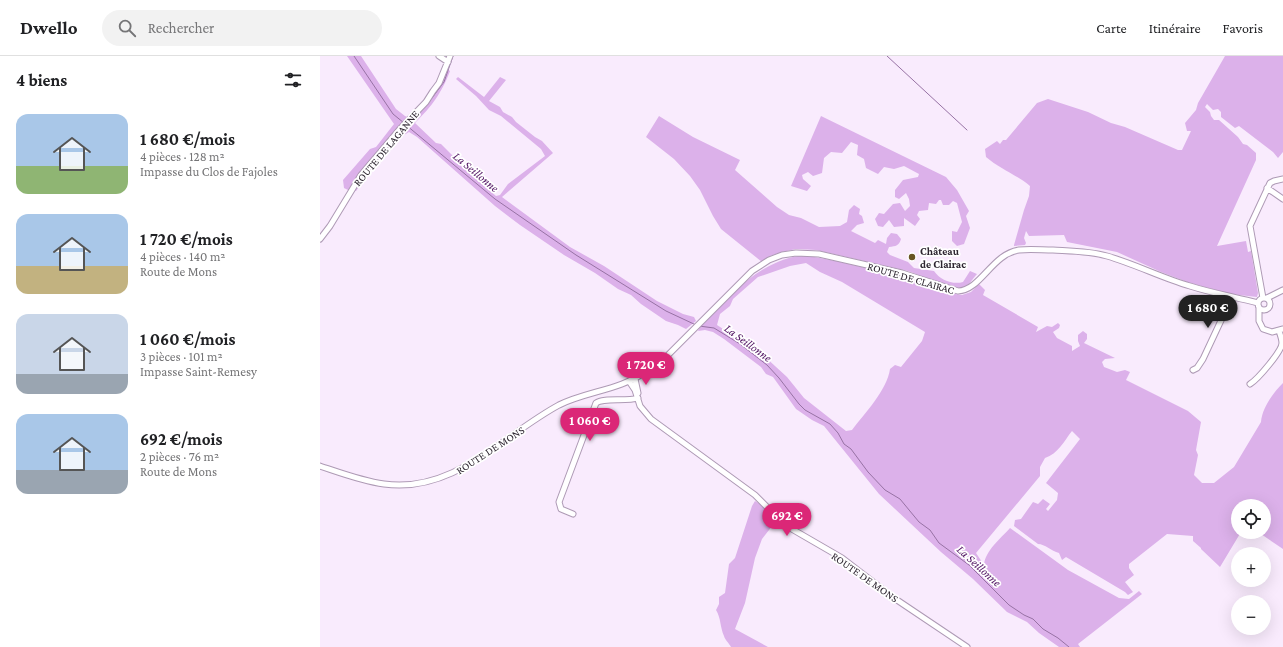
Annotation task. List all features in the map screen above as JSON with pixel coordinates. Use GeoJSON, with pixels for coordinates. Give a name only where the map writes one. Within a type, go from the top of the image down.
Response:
{"type":"FeatureCollection","features":[{"type":"Feature","properties":{"kind":"street"},"geometry":{"type":"LineString","coordinates":[[439,56],[448,62]]}},
{"type":"Feature","properties":{"kind":"street","name":"ROUTE DE LAGANNE"},"geometry":{"type":"LineString","coordinates":[[320,239],[330,226],[361,175],[407,121],[426,102],[439,83],[450,56]]}},
{"type":"Feature","properties":{"kind":"street"},"geometry":{"type":"LineString","coordinates":[[1259,321],[1261,314],[1268,308],[1268,299],[1250,226],[1267,188],[1272,182],[1283,179]]}},
{"type":"Feature","properties":{"kind":"street"},"geometry":{"type":"LineString","coordinates":[[1267,188],[1283,199]]}},
{"type":"Feature","properties":{"kind":"street","name":"ROUTE DE CLAIRAC"},"geometry":{"type":"LineString","coordinates":[[691,331],[745,278],[762,264],[782,255],[796,253],[819,254],[894,271],[958,291],[963,291],[971,287],[999,259],[1015,251],[1030,250],[1086,252],[1106,255],[1192,287],[1258,305],[1264,310]]}},
{"type":"Feature","properties":{"kind":"street"},"geometry":{"type":"LineString","coordinates":[[1250,384],[1260,377],[1281,348],[1282,340],[1281,330],[1272,332],[1261,326],[1259,321],[1259,300],[1268,299],[1283,290]]}},
{"type":"Feature","properties":{"kind":"street"},"geometry":{"type":"LineString","coordinates":[[1193,370],[1197,368],[1203,359],[1232,297]]}},
{"type":"Feature","properties":{"kind":"street","name":"ROUTE DE MONS"},"geometry":{"type":"LineString","coordinates":[[320,466],[384,484],[406,485],[446,477],[465,467],[559,405],[635,379],[650,370],[666,357],[691,331]]}},
{"type":"Feature","properties":{"kind":"street","name":"ROUTE DE MONS"},"geometry":{"type":"LineString","coordinates":[[635,379],[640,406],[651,419],[755,496],[785,525],[842,558],[894,598],[966,647]]}},
{"type":"Feature","properties":{"kind":"street","name":"ROUTE DE MONS"},"geometry":{"type":"LineString","coordinates":[[629,382],[638,398]]}},
{"type":"Feature","properties":{"kind":"street"},"geometry":{"type":"LineString","coordinates":[[573,514],[561,509],[559,502],[596,403],[603,400],[628,400],[638,398]]}},
{"type":"Feature","properties":{"kind":"shaded area"},"geometry":{"type":"Polygon","coordinates":[[[347,56],[361,56],[396,109],[412,119],[432,93],[441,85],[440,80],[445,68],[450,71],[436,99],[415,123],[436,143],[441,144],[462,167],[496,196],[500,195],[508,184],[545,156],[541,149],[501,116],[489,110],[476,96],[456,79],[458,77],[484,97],[500,77],[506,80],[489,101],[500,107],[503,112],[512,117],[516,122],[542,141],[553,153],[502,197],[570,247],[604,266],[657,301],[683,314],[694,317],[696,321],[686,329],[666,321],[641,304],[631,295],[618,289],[595,273],[564,255],[495,206],[417,137],[409,132],[404,135],[376,164],[356,191],[344,188],[343,180],[370,149],[376,147],[394,124],[347,56]]]}},
{"type":"Feature","properties":{"kind":"shaded area"},"geometry":{"type":"Polygon","coordinates":[[[1225,56],[1283,56],[1283,152],[1278,158],[1273,152],[1239,126],[1235,128],[1221,117],[1221,112],[1218,109],[1213,110],[1207,104],[1205,107],[1210,112],[1214,120],[1219,120],[1238,137],[1243,144],[1247,145],[1256,153],[1256,160],[1217,246],[1246,241],[1248,252],[1251,251],[1258,293],[1257,297],[1230,294],[1187,282],[1117,252],[1067,242],[1064,235],[1029,236],[1026,231],[1024,238],[1026,243],[1025,245],[1014,246],[1029,196],[1030,186],[986,157],[985,149],[997,141],[1000,144],[1003,140],[1006,140],[1037,103],[1048,99],[1088,112],[1111,123],[1125,127],[1178,150],[1182,150],[1191,131],[1187,131],[1185,123],[1196,110],[1198,103],[1225,56]]]}},
{"type":"Feature","properties":{"kind":"shaded area"},"geometry":{"type":"Polygon","coordinates":[[[659,116],[693,137],[740,160],[735,170],[777,207],[789,215],[801,218],[819,227],[840,226],[847,222],[849,210],[854,205],[860,209],[859,214],[862,216],[864,223],[857,225],[851,231],[875,243],[878,240],[886,244],[887,238],[891,233],[897,234],[901,239],[897,245],[889,247],[887,252],[890,255],[908,262],[914,268],[934,271],[943,279],[955,283],[963,282],[970,271],[977,274],[970,283],[962,288],[954,288],[908,271],[816,250],[796,249],[782,252],[770,256],[762,262],[721,229],[700,190],[690,176],[674,159],[646,137],[659,116]]]}},
{"type":"Feature","properties":{"kind":"shaded area"},"geometry":{"type":"Polygon","coordinates":[[[821,116],[946,177],[957,190],[969,211],[966,216],[970,228],[964,244],[957,246],[952,241],[952,231],[957,232],[962,222],[957,203],[953,201],[949,205],[943,205],[941,200],[939,200],[936,204],[929,203],[928,210],[919,211],[917,215],[920,219],[915,226],[904,218],[904,226],[894,227],[889,220],[883,227],[878,226],[875,219],[879,213],[884,214],[893,204],[900,203],[905,211],[910,206],[906,193],[899,199],[895,197],[895,190],[903,180],[918,177],[919,174],[904,166],[894,169],[884,167],[878,174],[866,168],[864,159],[857,155],[858,145],[851,142],[842,153],[831,152],[824,158],[822,173],[813,176],[808,172],[802,175],[803,179],[811,186],[807,191],[791,186],[821,116]]]}},
{"type":"Feature","properties":{"kind":"shaded area"},"geometry":{"type":"Polygon","coordinates":[[[798,256],[809,256],[908,278],[949,293],[962,295],[971,292],[979,284],[985,290],[983,295],[1038,327],[1036,332],[1047,326],[1052,327],[1058,323],[1060,325],[1059,328],[1053,332],[1057,338],[1072,346],[1072,351],[1080,346],[1078,335],[1083,331],[1087,334],[1087,339],[1084,343],[1115,358],[1105,359],[1102,362],[1104,367],[1117,372],[1125,370],[1130,372],[1126,380],[1188,411],[1201,422],[1196,450],[1198,455],[1194,475],[1202,483],[1214,483],[1234,467],[1261,422],[1263,411],[1275,391],[1283,383],[1283,549],[1268,539],[1271,539],[1271,499],[1231,499],[1231,539],[1237,539],[1220,567],[1193,541],[1193,536],[1167,534],[1129,564],[1129,568],[1134,575],[1125,582],[1133,592],[1128,595],[1066,557],[1062,560],[1059,553],[1038,544],[1014,526],[1015,520],[1021,519],[1033,502],[1038,504],[1043,499],[1050,504],[1046,509],[1048,511],[1057,500],[1058,493],[1046,483],[1080,439],[1072,431],[1054,454],[1045,458],[1040,467],[1040,476],[976,553],[984,565],[990,550],[1010,528],[1068,570],[1119,598],[1129,599],[1139,591],[1142,594],[1078,644],[1080,647],[1059,647],[1039,633],[1027,622],[1007,612],[973,579],[941,552],[879,494],[824,426],[796,409],[773,377],[766,374],[761,367],[713,332],[705,330],[698,331],[701,325],[734,293],[756,274],[769,266],[798,256]],[[806,263],[790,266],[758,277],[733,299],[730,306],[720,314],[717,325],[763,355],[787,377],[804,398],[846,431],[852,430],[869,409],[885,385],[890,369],[895,365],[901,367],[922,341],[925,332],[842,282],[820,272],[806,263]]]}},
{"type":"Feature","properties":{"kind":"shaded area"},"geometry":{"type":"Polygon","coordinates":[[[755,501],[760,504],[776,521],[762,539],[755,558],[745,603],[735,629],[768,647],[731,647],[725,637],[716,610],[719,604],[719,597],[725,593],[729,564],[735,558],[755,501]]]}},
{"type":"Feature","properties":{"kind":"waterway","name":"La Seillonne"},"geometry":{"type":"LineString","coordinates":[[354,56],[393,114],[404,123]]}},
{"type":"Feature","properties":{"kind":"waterway"},"geometry":{"type":"LineString","coordinates":[[432,98],[444,82],[453,56]]}},
{"type":"Feature","properties":{"kind":"waterway"},"geometry":{"type":"LineString","coordinates":[[887,56],[967,130]]}},
{"type":"Feature","properties":{"kind":"waterway"},"geometry":{"type":"LineString","coordinates":[[408,127],[422,109]]}},
{"type":"Feature","properties":{"kind":"waterway","name":"La Seillonne"},"geometry":{"type":"LineString","coordinates":[[406,125],[495,199],[576,255],[666,311],[696,325]]}},
{"type":"Feature","properties":{"kind":"waterway","name":"La Seillonne"},"geometry":{"type":"LineString","coordinates":[[699,326],[714,328],[740,344],[767,365],[805,410],[830,424],[838,433],[844,444],[851,449],[868,472],[885,490],[900,499],[919,522],[930,530],[939,543],[969,565],[1009,605],[1033,619],[1043,629],[1069,647]]}},
{"type":"Feature","properties":{"kind":"place","name":"Château de Clairac"},"geometry":{"type":"Point","coordinates":[912,257]}}]}
